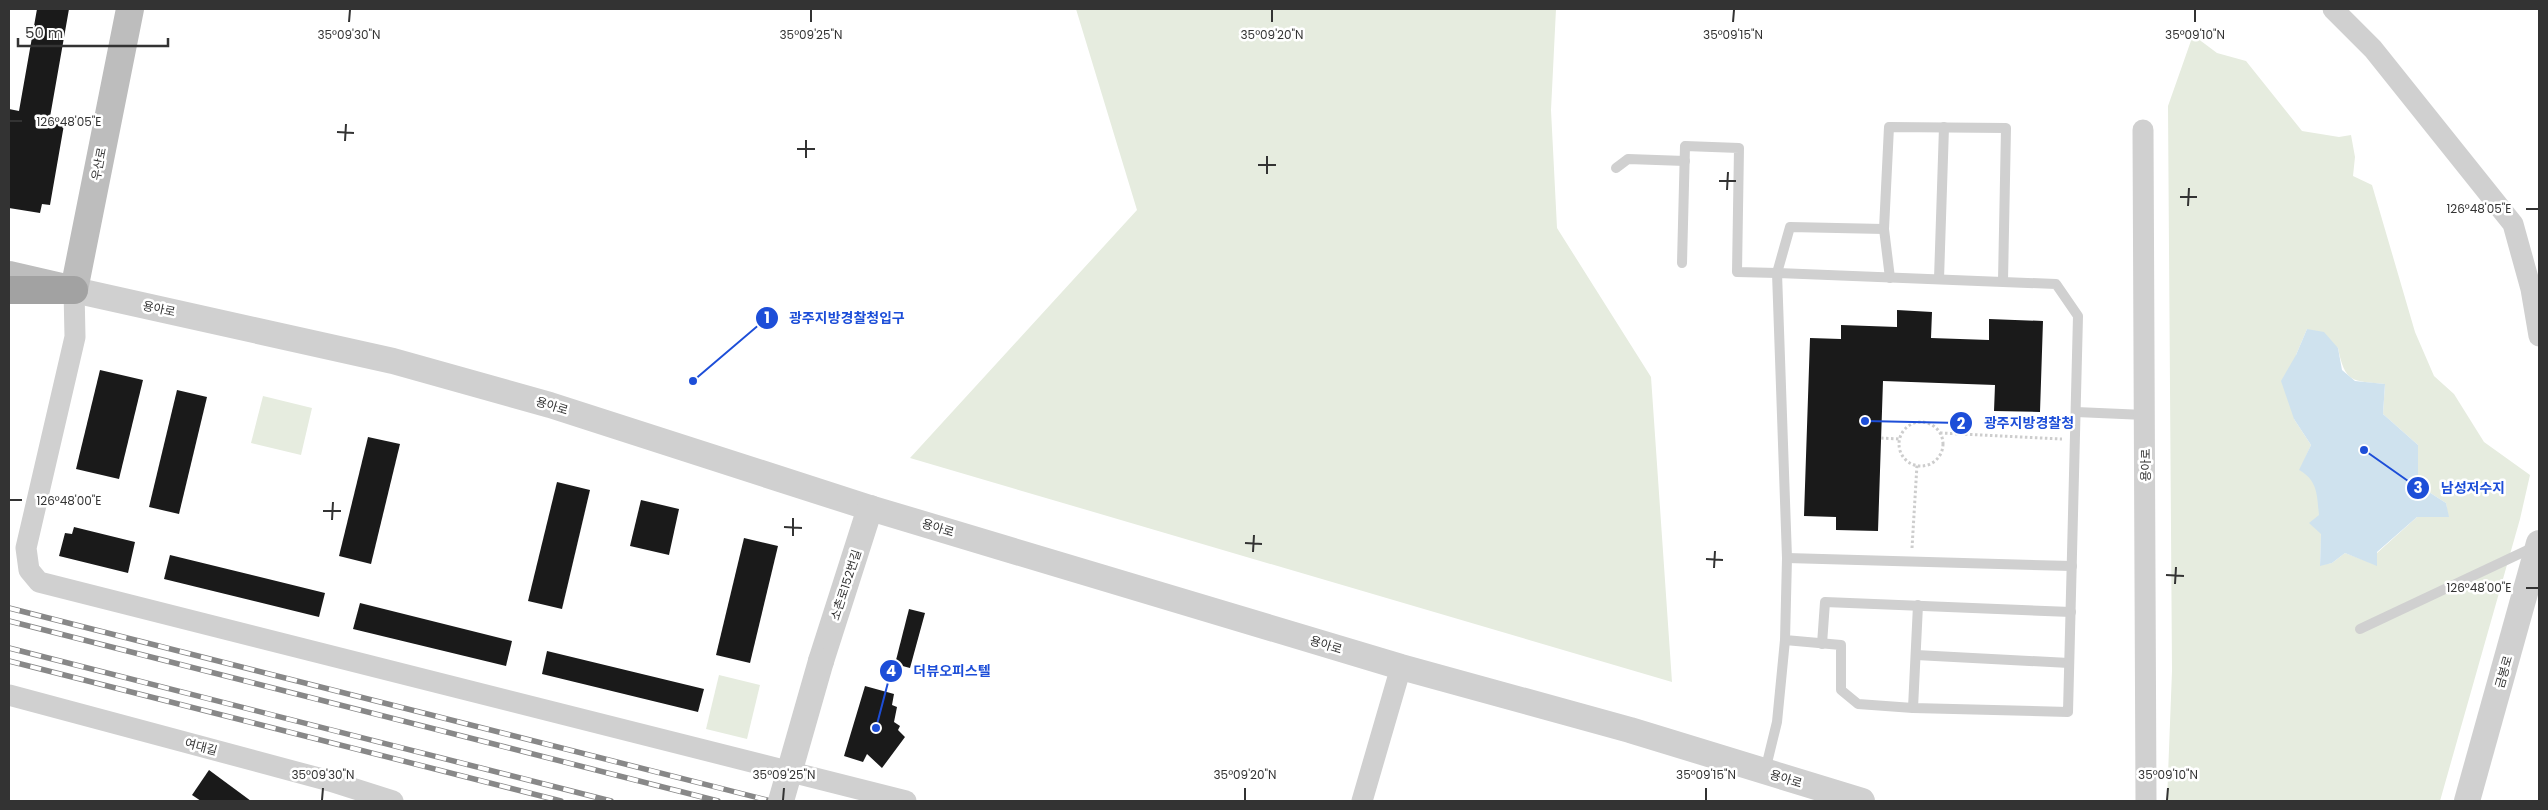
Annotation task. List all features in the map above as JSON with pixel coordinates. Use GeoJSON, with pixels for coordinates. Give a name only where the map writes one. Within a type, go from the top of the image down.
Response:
{"type":"FeatureCollection","features":[{"type":"Feature","properties":{"kind":"highway"},"geometry":{"type":"LineString","coordinates":[[9,290],[74,290]]}},
{"type":"Feature","properties":{"kind":"main road","name":"우산로"},"geometry":{"type":"LineString","coordinates":[[74,290],[130,9]]}},
{"type":"Feature","properties":{"kind":"main road","name":"용아로"},"geometry":{"type":"LineString","coordinates":[[9,275],[74,290]]}},
{"type":"Feature","properties":{"kind":"street"},"geometry":{"type":"LineString","coordinates":[[2333,9],[2372,49],[2513,224],[2531,289],[2539,336]]}},
{"type":"Feature","properties":{"kind":"street","name":"용아로"},"geometry":{"type":"LineString","coordinates":[[2142,130],[2146,415],[2146,801]]}},
{"type":"Feature","properties":{"kind":"street","name":"용아로"},"geometry":{"type":"LineString","coordinates":[[74,290],[403,364],[550,405],[870,508],[1401,667],[1630,730],[1862,801]]}},
{"type":"Feature","properties":{"kind":"street"},"geometry":{"type":"LineString","coordinates":[[74,290],[75,337],[26,548],[29,570],[38,582],[906,801]]}},
{"type":"Feature","properties":{"kind":"street","name":"소촌로152번길"},"geometry":{"type":"LineString","coordinates":[[781,801],[821,661],[870,508]]}},
{"type":"Feature","properties":{"kind":"street","name":"금봉로"},"geometry":{"type":"LineString","coordinates":[[2467,801],[2535,581],[2539,544]]}},
{"type":"Feature","properties":{"kind":"street"},"geometry":{"type":"LineString","coordinates":[[1362,801],[1401,667]]}},
{"type":"Feature","properties":{"kind":"street","name":"여대길"},"geometry":{"type":"LineString","coordinates":[[9,695],[330,791],[394,801]]}},
{"type":"Feature","properties":{"kind":"lane"},"geometry":{"type":"LineString","coordinates":[[1890,278],[1884,229],[1888,127],[2006,128],[2003,281]]}},
{"type":"Feature","properties":{"kind":"lane"},"geometry":{"type":"LineString","coordinates":[[1939,279],[1944,127]]}},
{"type":"Feature","properties":{"kind":"lane"},"geometry":{"type":"LineString","coordinates":[[1682,263],[1685,146],[1739,148],[1737,272],[2056,284],[2078,316],[2068,712],[1913,708],[1858,704],[1841,690],[1841,645],[1785,640]]}},
{"type":"Feature","properties":{"kind":"lane"},"geometry":{"type":"LineString","coordinates":[[1616,168],[1628,159],[1685,161]]}},
{"type":"Feature","properties":{"kind":"lane"},"geometry":{"type":"LineString","coordinates":[[1765,772],[1777,722],[1785,640],[1787,558],[1777,273],[1790,227],[1884,229]]}},
{"type":"Feature","properties":{"kind":"lane"},"geometry":{"type":"LineString","coordinates":[[2076,412],[2146,415]]}},
{"type":"Feature","properties":{"kind":"lane"},"geometry":{"type":"LineString","coordinates":[[2360,629],[2539,544]]}},
{"type":"Feature","properties":{"kind":"lane"},"geometry":{"type":"LineString","coordinates":[[1787,558],[2072,566]]}},
{"type":"Feature","properties":{"kind":"lane"},"geometry":{"type":"LineString","coordinates":[[1822,644],[1825,602],[2071,612]]}},
{"type":"Feature","properties":{"kind":"lane"},"geometry":{"type":"LineString","coordinates":[[1913,708],[1918,605]]}},
{"type":"Feature","properties":{"kind":"lane"},"geometry":{"type":"LineString","coordinates":[[1916,654],[2070,663]]}},
{"type":"Feature","properties":{"kind":"path"},"geometry":{"type":"LineString","coordinates":[[1940,433],[1942,448],[1939,455],[1928,464],[1917,465],[1906,460],[1901,454],[1899,439],[1907,426],[1914,423],[1929,423],[1940,433],[2075,439]]}},
{"type":"Feature","properties":{"kind":"path"},"geometry":{"type":"LineString","coordinates":[[1881,438],[1899,439]]}},
{"type":"Feature","properties":{"kind":"path"},"geometry":{"type":"LineString","coordinates":[[1911,561],[1917,465]]}},
{"type":"Feature","properties":{"kind":"shaded area"},"geometry":{"type":"Polygon","coordinates":[[[1076,9],[1556,9],[1551,110],[1557,228],[1651,377],[1672,682],[910,458],[1137,210],[1076,9]]]}},
{"type":"Feature","properties":{"kind":"shaded area"},"geometry":{"type":"Polygon","coordinates":[[[2193,35],[2217,53],[2246,61],[2302,131],[2339,137],[2351,135],[2355,157],[2353,176],[2372,185],[2415,332],[2434,376],[2454,394],[2484,442],[2530,475],[2520,519],[2440,801],[2167,801],[2172,671],[2168,106],[2193,35]],[[2307,329],[2296,355],[2294,419],[2311,445],[2300,470],[2313,481],[2319,499],[2321,522],[2320,565],[2332,563],[2345,553],[2377,565],[2377,553],[2417,517],[2448,517],[2446,503],[2418,485],[2418,445],[2383,414],[2385,384],[2357,381],[2352,378],[2344,368],[2338,348],[2307,329]]]}},
{"type":"Feature","properties":{"kind":"shaded area"},"geometry":{"type":"Polygon","coordinates":[[[263,396],[312,408],[301,455],[251,443],[263,396]]]}},
{"type":"Feature","properties":{"kind":"shaded area"},"geometry":{"type":"Polygon","coordinates":[[[719,675],[760,685],[747,739],[706,729],[719,675]]]}},
{"type":"Feature","properties":{"kind":"water"},"geometry":{"type":"Polygon","coordinates":[[[2307,329],[2324,332],[2338,348],[2342,370],[2355,381],[2385,384],[2383,414],[2418,445],[2418,485],[2446,503],[2449,517],[2417,517],[2377,552],[2377,566],[2345,553],[2332,563],[2320,566],[2321,534],[2309,523],[2319,515],[2317,495],[2310,479],[2299,470],[2311,445],[2294,419],[2281,381],[2296,355],[2307,329]]]}},
{"type":"Feature","properties":{"kind":"building"},"geometry":{"type":"Polygon","coordinates":[[[37,9],[69,9],[50,117],[65,119],[50,205],[42,204],[40,213],[9,208],[9,109],[19,111],[37,9]]]}},
{"type":"Feature","properties":{"kind":"building"},"geometry":{"type":"Polygon","coordinates":[[[1897,310],[1932,312],[1931,338],[1989,340],[1989,319],[2043,321],[2040,412],[1994,411],[1995,385],[1883,381],[1878,531],[1836,530],[1836,517],[1804,516],[1810,338],[1841,339],[1841,325],[1897,327],[1897,310]]]}},
{"type":"Feature","properties":{"kind":"building"},"geometry":{"type":"Polygon","coordinates":[[[100,370],[143,380],[119,479],[76,469],[100,370]]]}},
{"type":"Feature","properties":{"kind":"building"},"geometry":{"type":"Polygon","coordinates":[[[177,390],[207,397],[179,514],[149,507],[177,390]]]}},
{"type":"Feature","properties":{"kind":"building"},"geometry":{"type":"Polygon","coordinates":[[[368,437],[400,444],[371,564],[339,556],[368,437]]]}},
{"type":"Feature","properties":{"kind":"building"},"geometry":{"type":"Polygon","coordinates":[[[557,482],[590,490],[562,609],[528,601],[557,482]]]}},
{"type":"Feature","properties":{"kind":"building"},"geometry":{"type":"Polygon","coordinates":[[[641,500],[679,509],[669,555],[630,546],[641,500]]]}},
{"type":"Feature","properties":{"kind":"building"},"geometry":{"type":"Polygon","coordinates":[[[74,527],[135,542],[128,573],[59,556],[65,533],[72,534],[74,527]]]}},
{"type":"Feature","properties":{"kind":"building"},"geometry":{"type":"Polygon","coordinates":[[[744,538],[778,546],[750,663],[716,655],[744,538]]]}},
{"type":"Feature","properties":{"kind":"building"},"geometry":{"type":"Polygon","coordinates":[[[170,555],[325,593],[319,617],[164,579],[170,555]]]}},
{"type":"Feature","properties":{"kind":"building"},"geometry":{"type":"Polygon","coordinates":[[[360,603],[512,641],[506,666],[353,629],[360,603]]]}},
{"type":"Feature","properties":{"kind":"building"},"geometry":{"type":"Polygon","coordinates":[[[909,609],[925,613],[910,668],[895,664],[909,609]]]}},
{"type":"Feature","properties":{"kind":"building"},"geometry":{"type":"Polygon","coordinates":[[[547,651],[704,689],[698,712],[542,674],[547,651]]]}},
{"type":"Feature","properties":{"kind":"building"},"geometry":{"type":"Polygon","coordinates":[[[865,686],[894,694],[892,705],[897,707],[894,722],[900,726],[898,730],[905,737],[882,768],[867,754],[863,762],[844,756],[865,686]]]}},
{"type":"Feature","properties":{"kind":"building"},"geometry":{"type":"Polygon","coordinates":[[[209,770],[251,801],[201,801],[192,795],[209,770]]]}},
{"type":"Feature","properties":{"kind":"railway"},"geometry":{"type":"LineString","coordinates":[[9,608],[771,801]]}},
{"type":"Feature","properties":{"kind":"railway"},"geometry":{"type":"LineString","coordinates":[[9,621],[718,801]]}},
{"type":"Feature","properties":{"kind":"railway"},"geometry":{"type":"LineString","coordinates":[[9,648],[611,801]]}},
{"type":"Feature","properties":{"kind":"railway"},"geometry":{"type":"LineString","coordinates":[[9,661],[561,801]]}},
{"type":"Feature","properties":{"kind":"place","name":"광주지방경찰청입구"},"geometry":{"type":"Point","coordinates":[693,381]}},
{"type":"Feature","properties":{"kind":"place","name":"광주지방경찰청"},"geometry":{"type":"Point","coordinates":[1865,421]}},
{"type":"Feature","properties":{"kind":"place","name":"남성저수지"},"geometry":{"type":"Point","coordinates":[2364,450]}},
{"type":"Feature","properties":{"kind":"place","name":"더뷰오피스텔"},"geometry":{"type":"Point","coordinates":[876,728]}}]}
